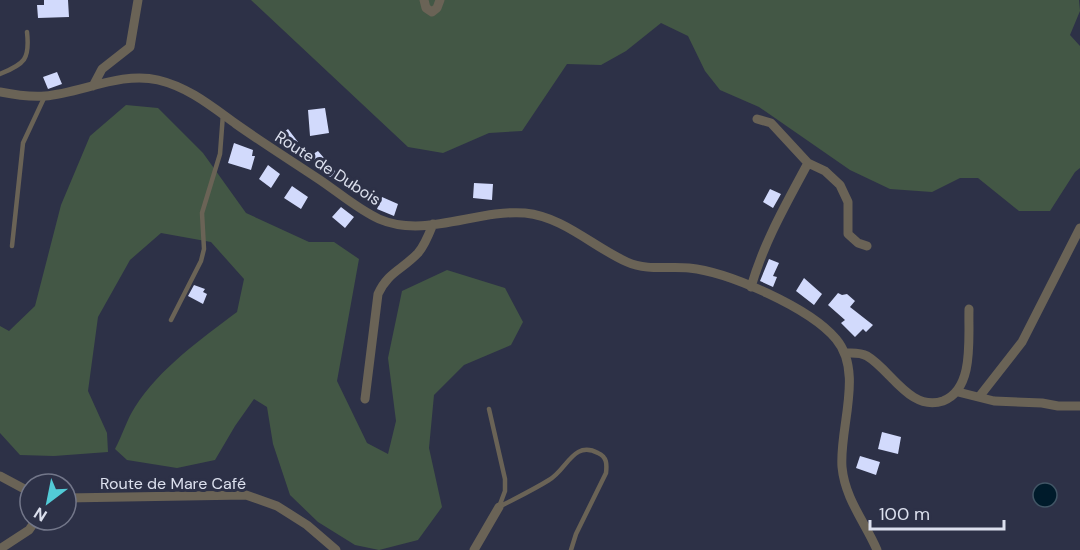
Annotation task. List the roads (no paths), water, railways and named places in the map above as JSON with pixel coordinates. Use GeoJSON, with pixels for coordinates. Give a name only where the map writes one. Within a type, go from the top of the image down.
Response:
{"type":"FeatureCollection","features":[{"type":"Feature","properties":{"kind":"street"},"geometry":{"type":"LineString","coordinates":[[93,86],[102,69],[130,47],[138,0]]}},
{"type":"Feature","properties":{"kind":"street"},"geometry":{"type":"LineString","coordinates":[[424,0],[426,8],[432,12],[437,8],[440,0]]}},
{"type":"Feature","properties":{"kind":"street","name":"Route de Dubois"},"geometry":{"type":"LineString","coordinates":[[0,92],[45,96],[120,80],[155,79],[188,90],[284,158],[378,218],[398,225],[433,224],[495,213],[528,213],[561,224],[629,263],[661,269],[687,268],[708,271],[751,287],[810,316],[834,336],[845,353]]}},
{"type":"Feature","properties":{"kind":"street"},"geometry":{"type":"LineString","coordinates":[[757,119],[771,123],[808,163],[825,171],[840,185],[848,202],[848,234],[858,243],[867,246]]}},
{"type":"Feature","properties":{"kind":"street"},"geometry":{"type":"LineString","coordinates":[[751,287],[769,236],[808,163]]}},
{"type":"Feature","properties":{"kind":"street"},"geometry":{"type":"LineString","coordinates":[[365,399],[378,294],[387,279],[420,250],[433,224]]}},
{"type":"Feature","properties":{"kind":"street"},"geometry":{"type":"LineString","coordinates":[[979,397],[1022,342],[1080,228]]}},
{"type":"Feature","properties":{"kind":"street"},"geometry":{"type":"LineString","coordinates":[[877,550],[869,531],[857,514],[847,489],[842,465],[849,389],[849,372],[845,353],[857,352],[867,356],[906,391],[921,400],[937,403],[958,392],[966,375],[969,309]]}},
{"type":"Feature","properties":{"kind":"street"},"geometry":{"type":"LineString","coordinates":[[958,392],[994,401],[1080,406]]}},
{"type":"Feature","properties":{"kind":"street"},"geometry":{"type":"LineString","coordinates":[[0,476],[18,486]]}},
{"type":"Feature","properties":{"kind":"street","name":"Route de Mare Café"},"geometry":{"type":"LineString","coordinates":[[78,498],[246,495],[277,506],[307,525],[336,550]]}},
{"type":"Feature","properties":{"kind":"street"},"geometry":{"type":"LineString","coordinates":[[474,550],[499,507]]}},
{"type":"Feature","properties":{"kind":"street"},"geometry":{"type":"LineString","coordinates":[[0,549],[26,532]]}},
{"type":"Feature","properties":{"kind":"lane"},"geometry":{"type":"LineString","coordinates":[[0,74],[26,59],[29,49],[27,32]]}},
{"type":"Feature","properties":{"kind":"lane"},"geometry":{"type":"LineString","coordinates":[[12,246],[23,143],[45,96]]}},
{"type":"Feature","properties":{"kind":"lane"},"geometry":{"type":"LineString","coordinates":[[171,320],[201,261],[204,249],[202,213],[220,154],[223,114]]}},
{"type":"Feature","properties":{"kind":"lane"},"geometry":{"type":"LineString","coordinates":[[489,409],[505,479],[505,491],[499,507]]}},
{"type":"Feature","properties":{"kind":"lane"},"geometry":{"type":"LineString","coordinates":[[499,507],[552,478],[573,454],[583,449],[591,449],[602,455],[607,463],[606,472],[576,534],[571,550]]}},
{"type":"Feature","properties":{"kind":"water"},"geometry":{"type":"Polygon","coordinates":[[[1045,483],[1050,484],[1056,490],[1056,500],[1050,506],[1045,507],[1040,506],[1034,500],[1033,495],[1034,490],[1040,484],[1045,483]]]}}]}
